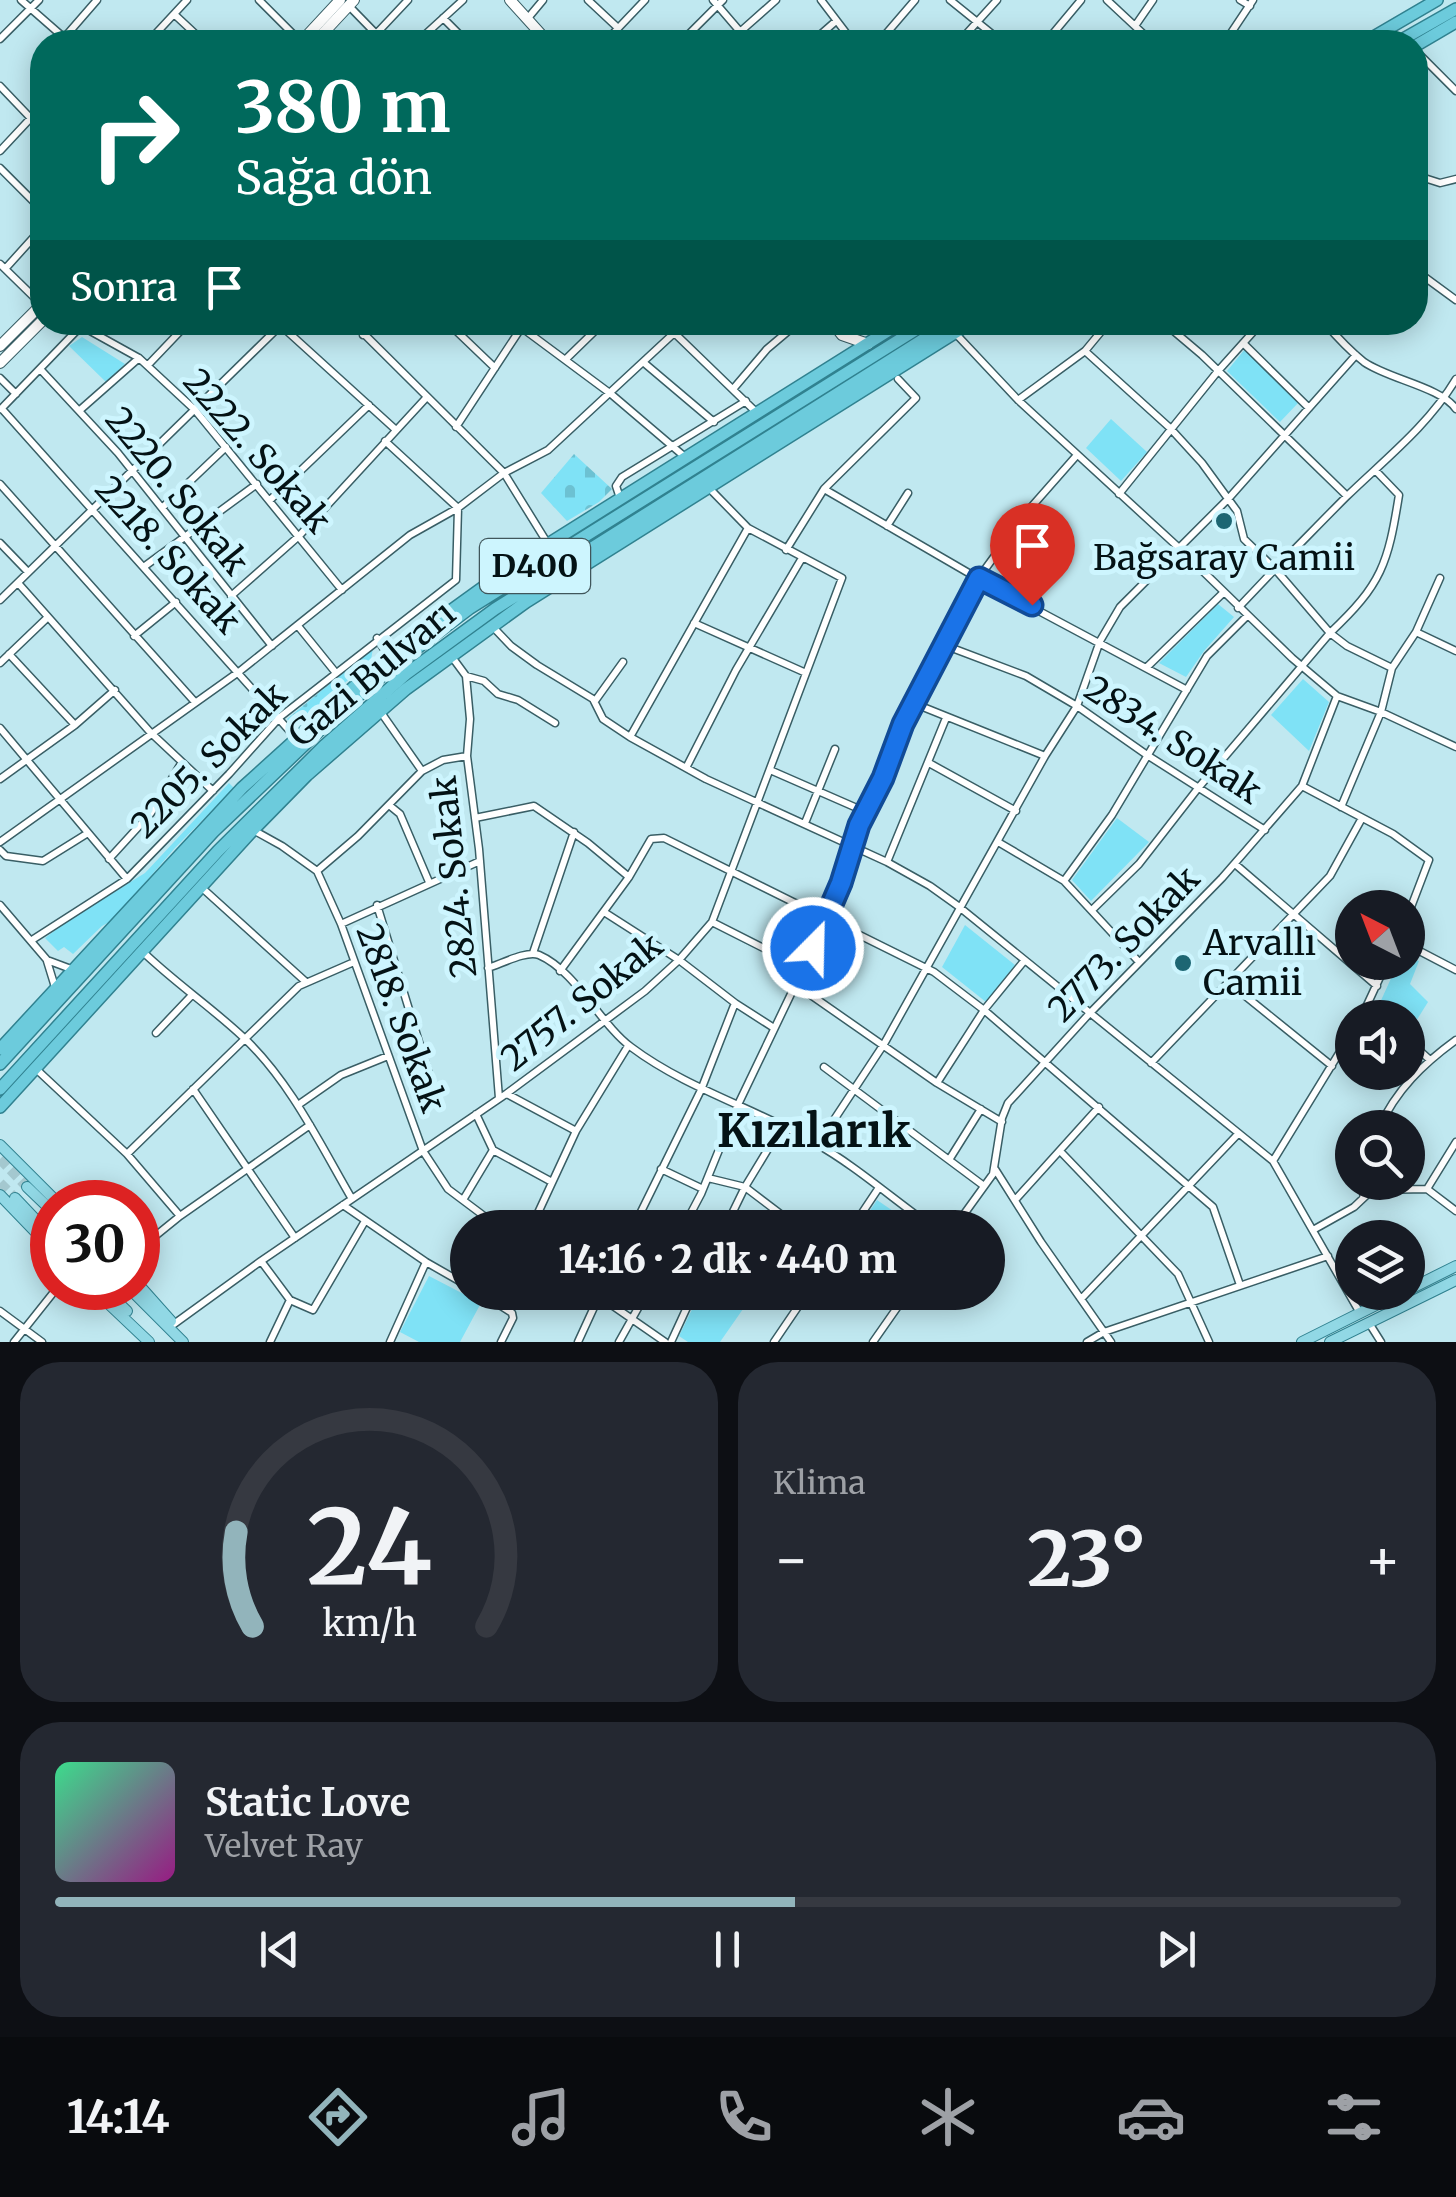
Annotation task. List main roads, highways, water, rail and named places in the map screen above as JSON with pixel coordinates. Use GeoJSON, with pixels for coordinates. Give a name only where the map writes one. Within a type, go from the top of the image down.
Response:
{"type":"FeatureCollection","features":[{"type":"Feature","properties":{"kind":"highway"},"geometry":{"type":"LineString","coordinates":[[1382,30],[1421,0]]}},
{"type":"Feature","properties":{"kind":"highway"},"geometry":{"type":"LineString","coordinates":[[1387,30],[1437,0]]}},
{"type":"Feature","properties":{"kind":"highway"},"geometry":{"type":"LineString","coordinates":[[1419,30],[1456,9]]}},
{"type":"Feature","properties":{"kind":"highway"},"geometry":{"type":"LineString","coordinates":[[1428,40],[1456,22]]}},
{"type":"Feature","properties":{"kind":"highway"},"geometry":{"type":"LineString","coordinates":[[1,1047],[242,788],[388,656],[510,568],[882,335]]}},
{"type":"Feature","properties":{"kind":"highway","name":"Gazi Bulvarı"},"geometry":{"type":"LineString","coordinates":[[0,1064],[183,864],[343,708],[470,608],[907,335]]}},
{"type":"Feature","properties":{"kind":"highway"},"geometry":{"type":"LineString","coordinates":[[0,1106],[254,830],[308,775],[380,712],[492,626],[942,335]]}},
{"type":"Feature","properties":{"kind":"highway","name":"Gazi Bulvarı"},"geometry":{"type":"LineString","coordinates":[[0,1089],[218,851],[324,746],[406,674],[494,609],[942,335]]}},
{"type":"Feature","properties":{"kind":"highway"},"geometry":{"type":"LineString","coordinates":[[201,887],[218,851],[254,830]]}},
{"type":"Feature","properties":{"kind":"highway"},"geometry":{"type":"LineString","coordinates":[[156,880],[183,864],[197,836]]}},
{"type":"Feature","properties":{"kind":"main road"},"geometry":{"type":"LineString","coordinates":[[510,0],[537,30]]}},
{"type":"Feature","properties":{"kind":"main road"},"geometry":{"type":"LineString","coordinates":[[315,30],[348,2]]}},
{"type":"Feature","properties":{"kind":"main road"},"geometry":{"type":"LineString","coordinates":[[325,30],[348,2]]}},
{"type":"Feature","properties":{"kind":"main road"},"geometry":{"type":"LineString","coordinates":[[0,346],[30,316]]}},
{"type":"Feature","properties":{"kind":"main road"},"geometry":{"type":"LineString","coordinates":[[0,363],[30,333]]}},
{"type":"Feature","properties":{"kind":"main road"},"geometry":{"type":"LineString","coordinates":[[840,361],[842,335],[868,344]]}},
{"type":"Feature","properties":{"kind":"main road"},"geometry":{"type":"LineString","coordinates":[[0,1144],[35,1180]]}},
{"type":"Feature","properties":{"kind":"main road"},"geometry":{"type":"LineString","coordinates":[[0,1155],[13,1158]]}},
{"type":"Feature","properties":{"kind":"main road"},"geometry":{"type":"LineString","coordinates":[[0,1195],[30,1226]]}},
{"type":"Feature","properties":{"kind":"main road"},"geometry":{"type":"LineString","coordinates":[[16,1198],[30,1213]]}},
{"type":"Feature","properties":{"kind":"main road"},"geometry":{"type":"LineString","coordinates":[[1425,1281],[1456,1266]]}},
{"type":"Feature","properties":{"kind":"main road"},"geometry":{"type":"LineString","coordinates":[[1330,1342],[1456,1280]]}},
{"type":"Feature","properties":{"kind":"main road"},"geometry":{"type":"LineString","coordinates":[[160,1308],[185,1342]]}},
{"type":"Feature","properties":{"kind":"main road"},"geometry":{"type":"LineString","coordinates":[[115,1310],[149,1342]]}},
{"type":"Feature","properties":{"kind":"main road"},"geometry":{"type":"LineString","coordinates":[[125,1310],[158,1342]]}},
{"type":"Feature","properties":{"kind":"main road"},"geometry":{"type":"LineString","coordinates":[[152,1310],[185,1342]]}},
{"type":"Feature","properties":{"kind":"main road"},"geometry":{"type":"LineString","coordinates":[[1302,1342],[1366,1310]]}},
{"type":"Feature","properties":{"kind":"tunnel"},"geometry":{"type":"LineString","coordinates":[[0,1159],[27,1187]]}},
{"type":"Feature","properties":{"kind":"tunnel"},"geometry":{"type":"LineString","coordinates":[[0,1183],[15,1198]]}},
{"type":"Feature","properties":{"kind":"place","name":"Bağsaray Camii"},"geometry":{"type":"Point","coordinates":[1224,521]}},
{"type":"Feature","properties":{"kind":"place","name":"Arvallı Camii"},"geometry":{"type":"Point","coordinates":[1183,963]}},
{"type":"Feature","properties":{"kind":"district","name":"Kızılarık"},"geometry":{"type":"Point","coordinates":[814,1131]}}]}
